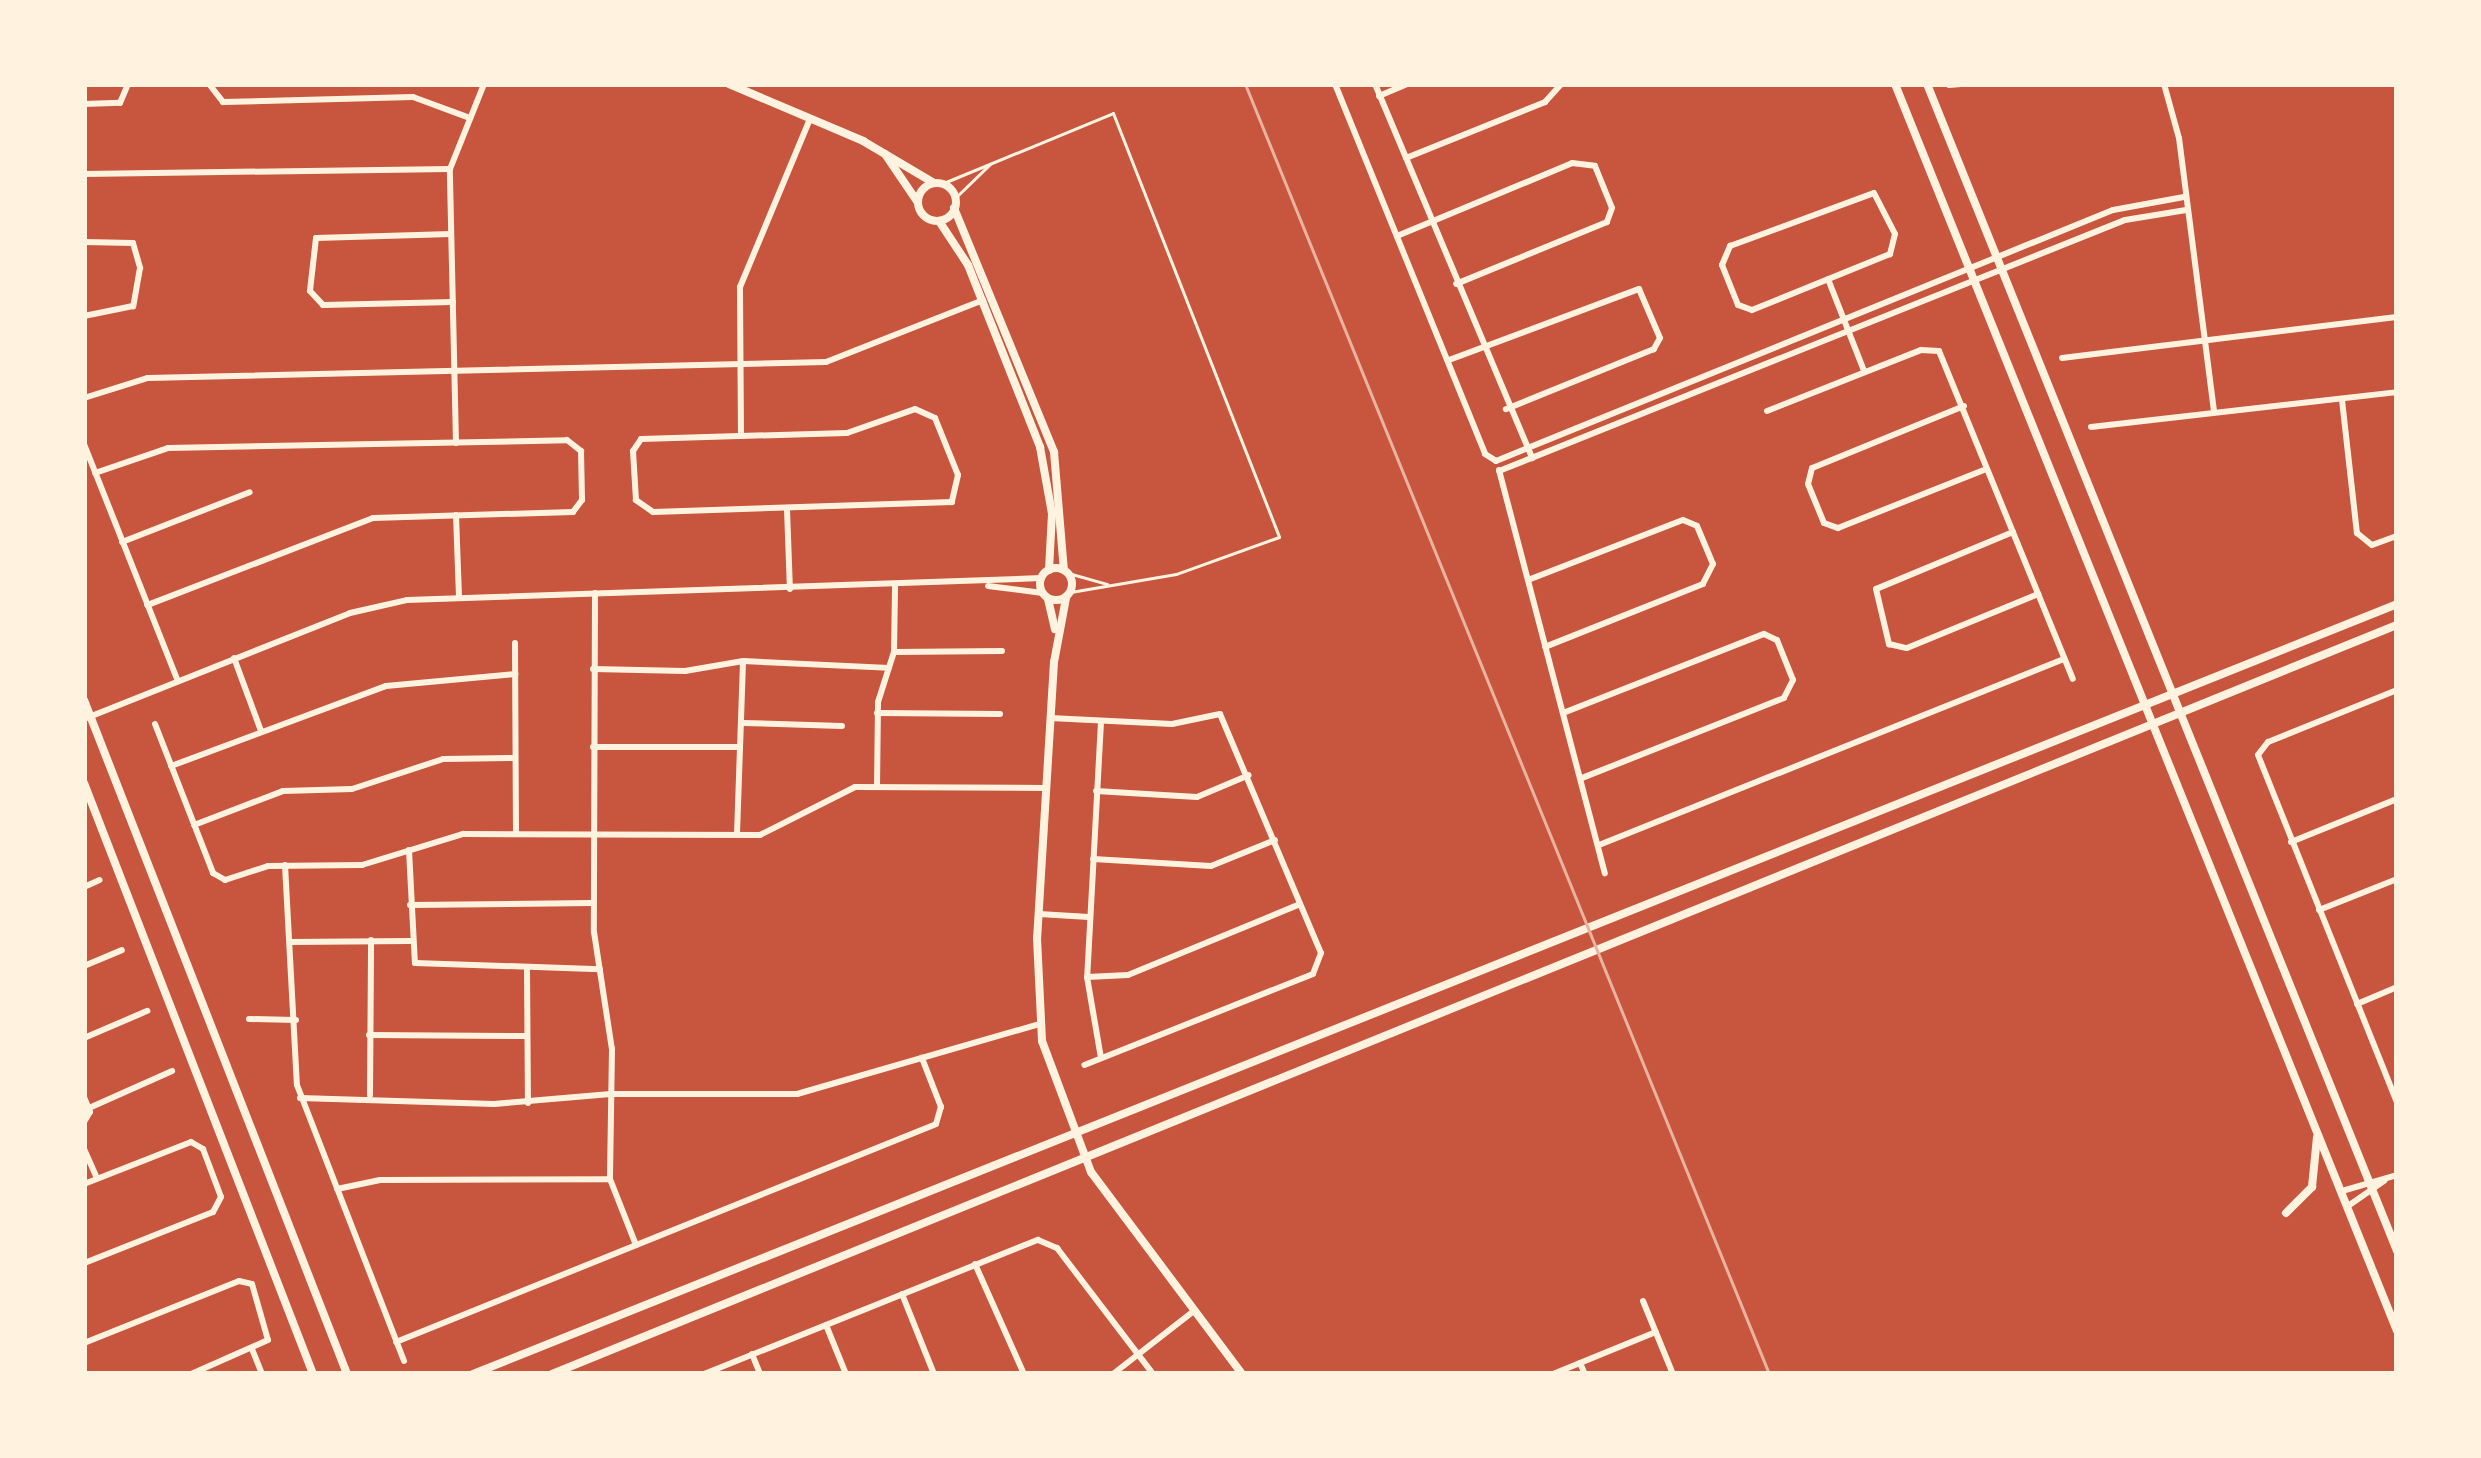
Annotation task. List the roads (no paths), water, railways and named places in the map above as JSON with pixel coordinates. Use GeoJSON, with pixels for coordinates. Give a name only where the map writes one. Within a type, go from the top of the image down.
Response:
{"type":"FeatureCollection","features":[{"type":"Feature","properties":{"kind":"main road"},"geometry":{"type":"LineString","coordinates":[[729,84],[810,118],[938,183],[955,203],[1037,404],[1060,483],[1068,595],[1056,636],[1039,914],[1039,1024],[1082,1156],[1242,1374]]}},
{"type":"Feature","properties":{"kind":"main road"},"geometry":{"type":"LineString","coordinates":[[1894,84],[2397,1331]]}},
{"type":"Feature","properties":{"kind":"main road"},"geometry":{"type":"LineString","coordinates":[[1927,84],[2397,1251]]}},
{"type":"Feature","properties":{"kind":"main road"},"geometry":{"type":"LineString","coordinates":[[885,154],[924,216],[939,220],[983,300],[1029,416],[1051,502],[1045,596],[1056,636]]}},
{"type":"Feature","properties":{"kind":"main road"},"geometry":{"type":"LineString","coordinates":[[918,202],[938,183]]}},
{"type":"Feature","properties":{"kind":"main road"},"geometry":{"type":"LineString","coordinates":[[939,220],[955,203]]}},
{"type":"Feature","properties":{"kind":"main road"},"geometry":{"type":"LineString","coordinates":[[1029,416],[1037,404]]}},
{"type":"Feature","properties":{"kind":"main road"},"geometry":{"type":"LineString","coordinates":[[1045,574],[1066,572]]}},
{"type":"Feature","properties":{"kind":"main road"},"geometry":{"type":"LineString","coordinates":[[1045,596],[1068,595]]}},
{"type":"Feature","properties":{"kind":"main road"},"geometry":{"type":"LineString","coordinates":[[473,1374],[1558,945],[2397,604]]}},
{"type":"Feature","properties":{"kind":"main road"},"geometry":{"type":"LineString","coordinates":[[552,1374],[1562,960],[2397,625]]}},
{"type":"Feature","properties":{"kind":"main road"},"geometry":{"type":"LineString","coordinates":[[84,700],[346,1374]]}},
{"type":"Feature","properties":{"kind":"main road"},"geometry":{"type":"LineString","coordinates":[[84,783],[314,1374]]}},
{"type":"Feature","properties":{"kind":"main road"},"geometry":{"type":"LineString","coordinates":[[2286,1214],[2316,1177],[2316,1130]]}},
{"type":"Feature","properties":{"kind":"street"},"geometry":{"type":"LineString","coordinates":[[84,104],[120,103],[128,84]]}},
{"type":"Feature","properties":{"kind":"street"},"geometry":{"type":"LineString","coordinates":[[209,84],[223,102],[413,98],[470,118]]}},
{"type":"Feature","properties":{"kind":"street"},"geometry":{"type":"LineString","coordinates":[[456,443],[450,169],[484,84]]}},
{"type":"Feature","properties":{"kind":"street"},"geometry":{"type":"LineString","coordinates":[[1335,84],[1485,454],[1496,461],[1605,873]]}},
{"type":"Feature","properties":{"kind":"street"},"geometry":{"type":"LineString","coordinates":[[1375,84],[1506,409],[1532,458]]}},
{"type":"Feature","properties":{"kind":"street"},"geometry":{"type":"LineString","coordinates":[[1379,95],[1407,84]]}},
{"type":"Feature","properties":{"kind":"street"},"geometry":{"type":"LineString","coordinates":[[1405,158],[1545,102],[1561,84]]}},
{"type":"Feature","properties":{"kind":"street"},"geometry":{"type":"LineString","coordinates":[[1949,85],[1961,84]]}},
{"type":"Feature","properties":{"kind":"street"},"geometry":{"type":"LineString","coordinates":[[2164,84],[2214,413]]}},
{"type":"Feature","properties":{"kind":"street"},"geometry":{"type":"LineString","coordinates":[[741,436],[740,287],[810,118]]}},
{"type":"Feature","properties":{"kind":"street"},"geometry":{"type":"LineString","coordinates":[[1397,236],[1572,163],[1590,161],[1612,208],[1607,222],[1456,284]]}},
{"type":"Feature","properties":{"kind":"street"},"geometry":{"type":"LineString","coordinates":[[84,174],[450,169]]}},
{"type":"Feature","properties":{"kind":"street"},"geometry":{"type":"LineString","coordinates":[[1874,193],[1895,248],[1828,279],[1743,309],[1721,258],[1730,246],[1874,193]]}},
{"type":"Feature","properties":{"kind":"street"},"geometry":{"type":"LineString","coordinates":[[1496,461],[2126,206],[2184,197]]}},
{"type":"Feature","properties":{"kind":"street"},"geometry":{"type":"LineString","coordinates":[[1499,471],[2125,220],[2186,210]]}},
{"type":"Feature","properties":{"kind":"street"},"geometry":{"type":"LineString","coordinates":[[451,234],[316,238],[310,291],[322,304],[452,302]]}},
{"type":"Feature","properties":{"kind":"street"},"geometry":{"type":"LineString","coordinates":[[84,242],[133,244],[140,268],[133,306],[84,316]]}},
{"type":"Feature","properties":{"kind":"street"},"geometry":{"type":"LineString","coordinates":[[1828,279],[1864,371]]}},
{"type":"Feature","properties":{"kind":"street"},"geometry":{"type":"LineString","coordinates":[[1449,360],[1625,289],[1644,294],[1660,338],[1654,349],[1506,409]]}},
{"type":"Feature","properties":{"kind":"street"},"geometry":{"type":"LineString","coordinates":[[84,398],[140,378],[833,360],[983,300]]}},
{"type":"Feature","properties":{"kind":"street"},"geometry":{"type":"LineString","coordinates":[[2062,358],[2397,317]]}},
{"type":"Feature","properties":{"kind":"street"},"geometry":{"type":"LineString","coordinates":[[1767,411],[1936,348],[1964,406],[2073,679]]}},
{"type":"Feature","properties":{"kind":"street"},"geometry":{"type":"LineString","coordinates":[[2091,427],[2397,392]]}},
{"type":"Feature","properties":{"kind":"street"},"geometry":{"type":"LineString","coordinates":[[2342,398],[2356,533],[2372,545],[2397,536]]}},
{"type":"Feature","properties":{"kind":"street"},"geometry":{"type":"LineString","coordinates":[[1964,406],[1812,468],[1808,484],[1824,523],[1838,528],[1988,468]]}},
{"type":"Feature","properties":{"kind":"street"},"geometry":{"type":"LineString","coordinates":[[919,408],[935,418],[961,483],[959,495],[945,504],[787,509],[653,512],[638,505],[634,451],[641,439],[741,436],[847,434],[919,408]]}},
{"type":"Feature","properties":{"kind":"street"},"geometry":{"type":"LineString","coordinates":[[95,473],[168,448],[575,442],[582,500],[569,513],[368,520],[147,605]]}},
{"type":"Feature","properties":{"kind":"street"},"geometry":{"type":"LineString","coordinates":[[84,444],[176,680]]}},
{"type":"Feature","properties":{"kind":"street"},"geometry":{"type":"LineString","coordinates":[[122,542],[250,493]]}},
{"type":"Feature","properties":{"kind":"street"},"geometry":{"type":"LineString","coordinates":[[787,509],[790,589]]}},
{"type":"Feature","properties":{"kind":"street"},"geometry":{"type":"LineString","coordinates":[[456,515],[459,596]]}},
{"type":"Feature","properties":{"kind":"street"},"geometry":{"type":"LineString","coordinates":[[1528,580],[1683,520],[1697,526],[1713,564],[1703,584],[1545,646]]}},
{"type":"Feature","properties":{"kind":"street"},"geometry":{"type":"LineString","coordinates":[[2013,532],[1876,589],[1886,637],[1907,648],[2038,594]]}},
{"type":"Feature","properties":{"kind":"street"},"geometry":{"type":"LineString","coordinates":[[87,717],[383,604],[459,596],[978,585],[1045,574]]}},
{"type":"Feature","properties":{"kind":"street"},"geometry":{"type":"LineString","coordinates":[[978,585],[1045,596]]}},
{"type":"Feature","properties":{"kind":"street"},"geometry":{"type":"LineString","coordinates":[[877,787],[878,713],[894,652],[895,587]]}},
{"type":"Feature","properties":{"kind":"street"},"geometry":{"type":"LineString","coordinates":[[595,593],[593,903],[610,1094],[610,1178],[636,1245]]}},
{"type":"Feature","properties":{"kind":"street"},"geometry":{"type":"LineString","coordinates":[[1563,713],[1764,634],[1777,640],[1793,680],[1784,698],[1582,778]]}},
{"type":"Feature","properties":{"kind":"street"},"geometry":{"type":"LineString","coordinates":[[515,643],[516,833]]}},
{"type":"Feature","properties":{"kind":"street"},"geometry":{"type":"LineString","coordinates":[[894,652],[1002,651]]}},
{"type":"Feature","properties":{"kind":"street"},"geometry":{"type":"LineString","coordinates":[[234,658],[261,731]]}},
{"type":"Feature","properties":{"kind":"street"},"geometry":{"type":"LineString","coordinates":[[1599,845],[2064,659]]}},
{"type":"Feature","properties":{"kind":"street"},"geometry":{"type":"LineString","coordinates":[[593,669],[685,671],[743,661],[889,668]]}},
{"type":"Feature","properties":{"kind":"street"},"geometry":{"type":"LineString","coordinates":[[737,835],[743,661]]}},
{"type":"Feature","properties":{"kind":"street"},"geometry":{"type":"LineString","coordinates":[[172,766],[405,680],[515,674]]}},
{"type":"Feature","properties":{"kind":"street"},"geometry":{"type":"LineString","coordinates":[[2396,1098],[2291,842],[2260,749],[2397,690]]}},
{"type":"Feature","properties":{"kind":"street"},"geometry":{"type":"LineString","coordinates":[[878,713],[1000,714]]}},
{"type":"Feature","properties":{"kind":"street"},"geometry":{"type":"LineString","coordinates":[[1051,718],[1172,724],[1220,713],[1321,953],[1313,974],[1084,1065]]}},
{"type":"Feature","properties":{"kind":"street"},"geometry":{"type":"LineString","coordinates":[[1101,720],[1087,977],[1101,1058]]}},
{"type":"Feature","properties":{"kind":"street"},"geometry":{"type":"LineString","coordinates":[[743,723],[842,725]]}},
{"type":"Feature","properties":{"kind":"street"},"geometry":{"type":"LineString","coordinates":[[155,724],[194,825],[221,878],[285,865],[355,866],[463,834],[737,835],[777,830],[833,794],[877,787],[1046,788]]}},
{"type":"Feature","properties":{"kind":"street"},"geometry":{"type":"LineString","coordinates":[[593,747],[739,747]]}},
{"type":"Feature","properties":{"kind":"street"},"geometry":{"type":"LineString","coordinates":[[194,825],[283,790],[356,789],[443,759],[515,758]]}},
{"type":"Feature","properties":{"kind":"street"},"geometry":{"type":"LineString","coordinates":[[1096,791],[1197,797],[1249,775]]}},
{"type":"Feature","properties":{"kind":"street"},"geometry":{"type":"LineString","coordinates":[[2291,842],[2397,799]]}},
{"type":"Feature","properties":{"kind":"street"},"geometry":{"type":"LineString","coordinates":[[1093,859],[1211,866],[1275,840]]}},
{"type":"Feature","properties":{"kind":"street"},"geometry":{"type":"LineString","coordinates":[[409,850],[410,940],[419,964],[600,969]]}},
{"type":"Feature","properties":{"kind":"street"},"geometry":{"type":"LineString","coordinates":[[285,865],[300,1098],[404,1361]]}},
{"type":"Feature","properties":{"kind":"street"},"geometry":{"type":"LineString","coordinates":[[2319,910],[2397,879]]}},
{"type":"Feature","properties":{"kind":"street"},"geometry":{"type":"LineString","coordinates":[[84,887],[100,880]]}},
{"type":"Feature","properties":{"kind":"street"},"geometry":{"type":"LineString","coordinates":[[410,904],[593,903]]}},
{"type":"Feature","properties":{"kind":"street"},"geometry":{"type":"LineString","coordinates":[[1087,977],[1128,975],[1300,904]]}},
{"type":"Feature","properties":{"kind":"street"},"geometry":{"type":"LineString","coordinates":[[1039,914],[1089,917]]}},
{"type":"Feature","properties":{"kind":"street"},"geometry":{"type":"LineString","coordinates":[[370,1095],[371,940]]}},
{"type":"Feature","properties":{"kind":"street"},"geometry":{"type":"LineString","coordinates":[[290,943],[410,940]]}},
{"type":"Feature","properties":{"kind":"street"},"geometry":{"type":"LineString","coordinates":[[84,966],[122,950]]}},
{"type":"Feature","properties":{"kind":"street"},"geometry":{"type":"LineString","coordinates":[[527,967],[528,1103]]}},
{"type":"Feature","properties":{"kind":"street"},"geometry":{"type":"LineString","coordinates":[[2356,1004],[2397,987]]}},
{"type":"Feature","properties":{"kind":"street"},"geometry":{"type":"LineString","coordinates":[[84,1038],[147,1011]]}},
{"type":"Feature","properties":{"kind":"street"},"geometry":{"type":"LineString","coordinates":[[249,1018],[296,1020]]}},
{"type":"Feature","properties":{"kind":"street"},"geometry":{"type":"LineString","coordinates":[[300,1098],[370,1095],[528,1103],[610,1094],[796,1094],[1039,1024]]}},
{"type":"Feature","properties":{"kind":"street"},"geometry":{"type":"LineString","coordinates":[[369,1035],[527,1036]]}},
{"type":"Feature","properties":{"kind":"street"},"geometry":{"type":"LineString","coordinates":[[396,1342],[936,1124],[941,1107],[922,1058]]}},
{"type":"Feature","properties":{"kind":"street"},"geometry":{"type":"LineString","coordinates":[[88,1108],[172,1071]]}},
{"type":"Feature","properties":{"kind":"street"},"geometry":{"type":"LineString","coordinates":[[84,1097],[88,1108],[84,1122]]}},
{"type":"Feature","properties":{"kind":"street"},"geometry":{"type":"LineString","coordinates":[[84,1184],[191,1142],[203,1150],[221,1201],[213,1212],[84,1263]]}},
{"type":"Feature","properties":{"kind":"street"},"geometry":{"type":"LineString","coordinates":[[84,1148],[98,1179]]}},
{"type":"Feature","properties":{"kind":"street"},"geometry":{"type":"LineString","coordinates":[[2342,1191],[2397,1175]]}},
{"type":"Feature","properties":{"kind":"street"},"geometry":{"type":"LineString","coordinates":[[337,1189],[380,1180],[610,1178]]}},
{"type":"Feature","properties":{"kind":"street"},"geometry":{"type":"LineString","coordinates":[[2348,1206],[2375,1194],[2384,1181]]}},
{"type":"Feature","properties":{"kind":"street"},"geometry":{"type":"LineString","coordinates":[[704,1374],[975,1264],[1048,1241],[1153,1374]]}},
{"type":"Feature","properties":{"kind":"street"},"geometry":{"type":"LineString","coordinates":[[975,1264],[1026,1374],[1038,1370]]}},
{"type":"Feature","properties":{"kind":"street"},"geometry":{"type":"LineString","coordinates":[[84,1343],[239,1281],[256,1288],[270,1336],[252,1349],[191,1374]]}},
{"type":"Feature","properties":{"kind":"street"},"geometry":{"type":"LineString","coordinates":[[902,1294],[934,1374]]}},
{"type":"Feature","properties":{"kind":"street"},"geometry":{"type":"LineString","coordinates":[[1643,1301],[1673,1374]]}},
{"type":"Feature","properties":{"kind":"street"},"geometry":{"type":"LineString","coordinates":[[1113,1374],[1194,1311]]}},
{"type":"Feature","properties":{"kind":"street"},"geometry":{"type":"LineString","coordinates":[[826,1324],[846,1374]]}},
{"type":"Feature","properties":{"kind":"street"},"geometry":{"type":"LineString","coordinates":[[1553,1374],[1656,1332]]}},
{"type":"Feature","properties":{"kind":"street"},"geometry":{"type":"LineString","coordinates":[[252,1349],[262,1374]]}},
{"type":"Feature","properties":{"kind":"street"},"geometry":{"type":"LineString","coordinates":[[752,1354],[760,1374]]}},
{"type":"Feature","properties":{"kind":"street"},"geometry":{"type":"LineString","coordinates":[[1580,1363],[1585,1374]]}},
{"type":"Feature","properties":{"kind":"lane"},"geometry":{"type":"LineString","coordinates":[[938,183],[1113,113],[1279,537],[1176,574],[1068,595]]}},
{"type":"Feature","properties":{"kind":"lane"},"geometry":{"type":"LineString","coordinates":[[955,203],[992,163]]}},
{"type":"Feature","properties":{"kind":"lane"},"geometry":{"type":"LineString","coordinates":[[1066,572],[1110,585]]}},
{"type":"Feature","properties":{"kind":"railway"},"geometry":{"type":"LineString","coordinates":[[1245,84],[1769,1374]]}}]}
